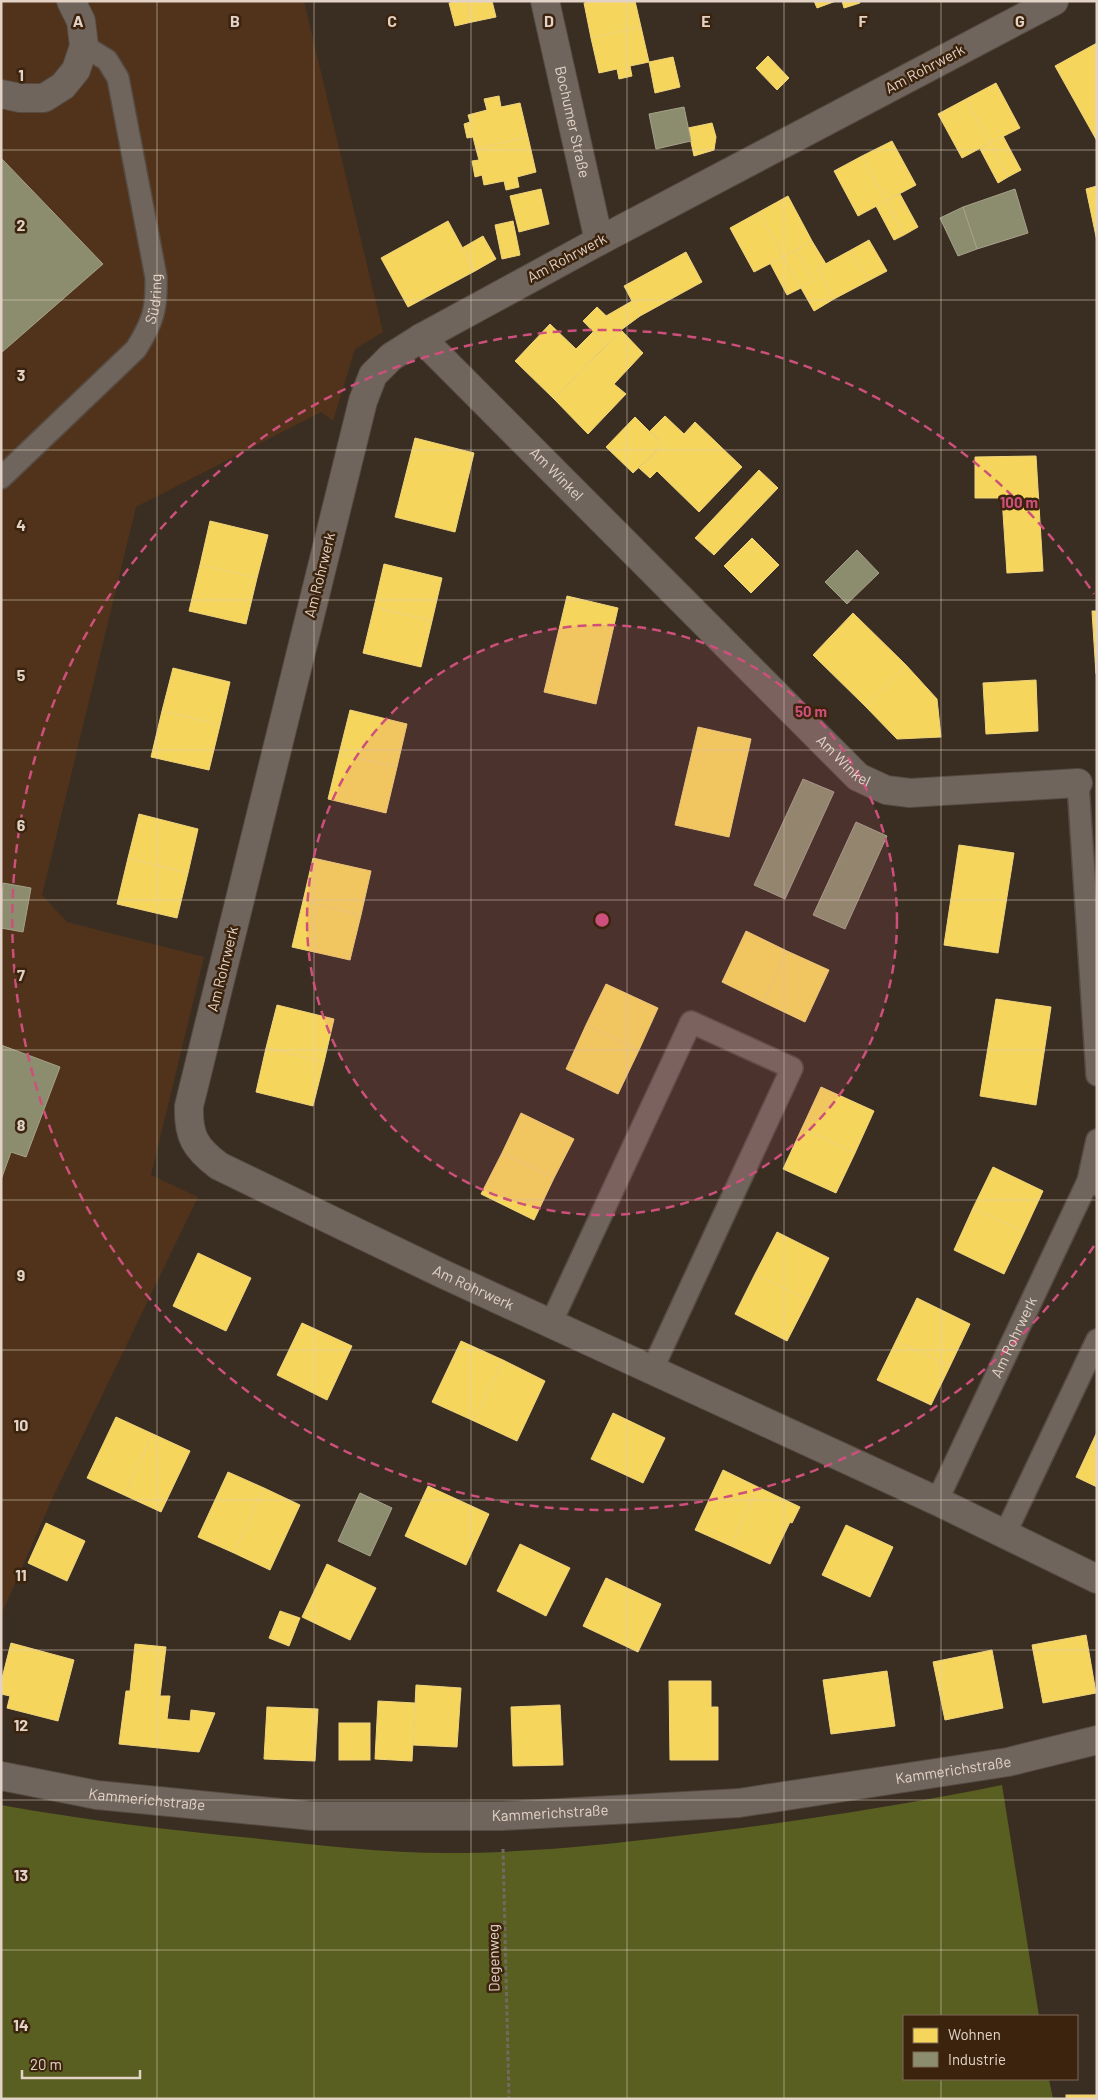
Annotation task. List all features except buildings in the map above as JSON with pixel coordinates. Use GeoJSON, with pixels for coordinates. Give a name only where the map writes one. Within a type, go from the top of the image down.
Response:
{"type":"FeatureCollection","features":[{"type":"Feature","properties":{"kind":"street"},"geometry":{"type":"LineString","coordinates":[[1,94],[20,98],[44,98],[63,86],[76,70],[84,46],[81,20],[71,1]]}},
{"type":"Feature","properties":{"kind":"street","name":"Bochumer Straße"},"geometry":{"type":"LineString","coordinates":[[545,1],[599,241]]}},
{"type":"Feature","properties":{"kind":"street","name":"Am Rohrwerk"},"geometry":{"type":"LineString","coordinates":[[1054,1],[599,241],[420,338],[391,357],[373,375],[362,401],[190,1106],[189,1123],[194,1141],[203,1154],[219,1166],[425,1265],[937,1501],[1097,1580]]}},
{"type":"Feature","properties":{"kind":"street","name":"Am Winkel"},"geometry":{"type":"LineString","coordinates":[[420,338],[858,777],[886,790],[910,793],[1078,783]]}},
{"type":"Feature","properties":{"kind":"street","name":"Kammerichstraße"},"geometry":{"type":"LineString","coordinates":[[1,1776],[97,1795],[313,1816],[502,1816],[739,1803],[1008,1762],[1097,1740]]}},
{"type":"Feature","properties":{"kind":"lane","name":"Südring"},"geometry":{"type":"LineString","coordinates":[[1,478],[136,349],[150,328],[157,302],[156,277],[118,78],[107,60],[84,46]]}},
{"type":"Feature","properties":{"kind":"lane","name":"Am Winkel"},"geometry":{"type":"LineString","coordinates":[[1078,783],[1097,1075]]}},
{"type":"Feature","properties":{"kind":"lane"},"geometry":{"type":"LineString","coordinates":[[551,1323],[691,1022],[792,1068],[652,1370]]}},
{"type":"Feature","properties":{"kind":"lane"},"geometry":{"type":"LineString","coordinates":[[1092,1183],[1097,1140]]}},
{"type":"Feature","properties":{"kind":"lane","name":"Am Rohrwerk"},"geometry":{"type":"LineString","coordinates":[[937,1501],[1092,1183]]}},
{"type":"Feature","properties":{"kind":"lane"},"geometry":{"type":"LineString","coordinates":[[1005,1534],[1097,1340]]}},
{"type":"Feature","properties":{"kind":"path","name":"Degenweg"},"geometry":{"type":"LineString","coordinates":[[502,1816],[509,2099]]}},
{"type":"Feature","properties":{"kind":"shaded area"},"geometry":{"type":"Polygon","coordinates":[[[1,1],[304,1],[383,332],[355,349],[333,421],[321,412],[136,507],[42,895],[67,922],[204,957],[151,1175],[198,1197],[53,1497],[1,1615],[1,1]]]}},
{"type":"Feature","properties":{"kind":"green space"},"geometry":{"type":"Polygon","coordinates":[[[1002,1785],[1039,2015],[903,2015],[903,2080],[1049,2080],[1053,2099],[1,2099],[1,1805],[189,1832],[326,1846],[400,1852],[478,1853],[592,1845],[718,1831],[800,1820],[1002,1785]]]}}]}
